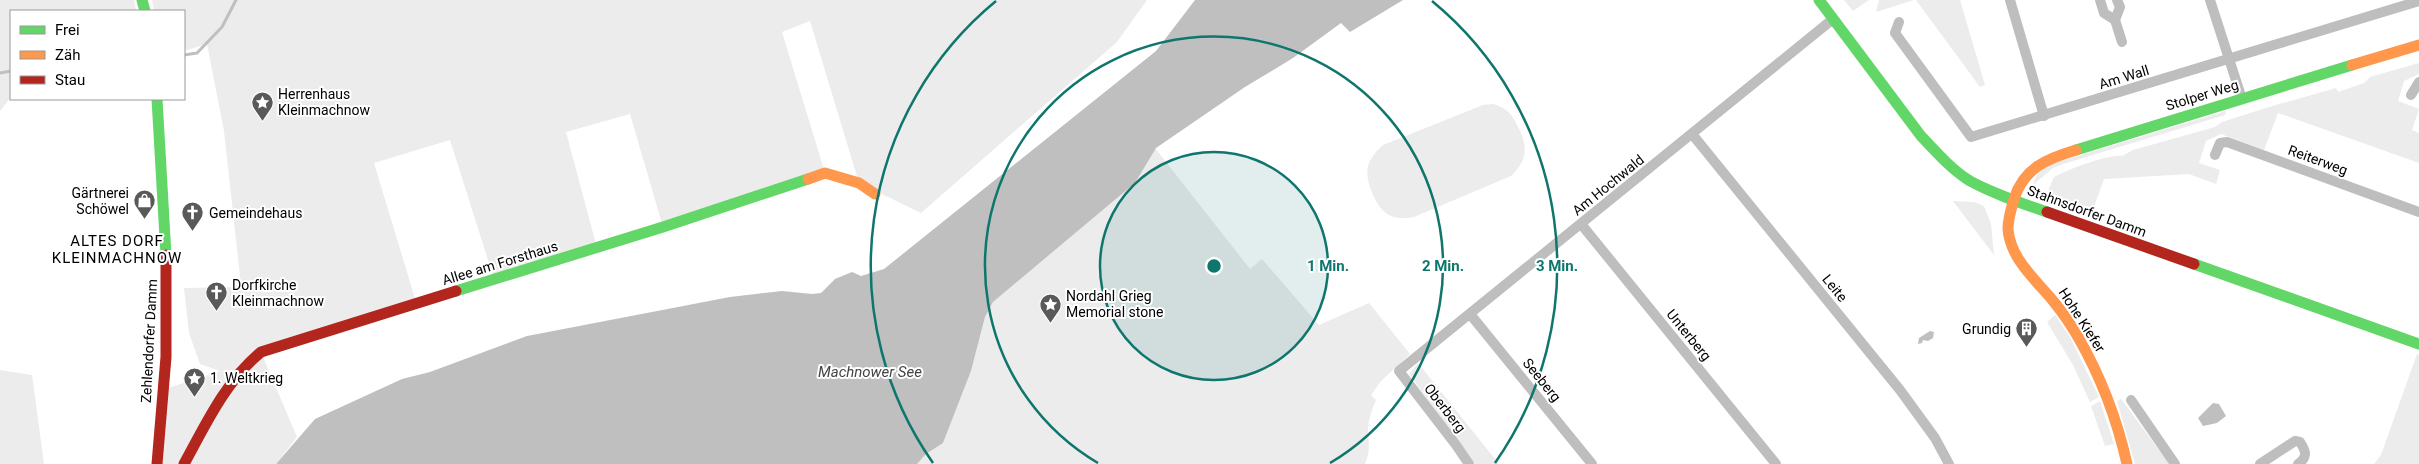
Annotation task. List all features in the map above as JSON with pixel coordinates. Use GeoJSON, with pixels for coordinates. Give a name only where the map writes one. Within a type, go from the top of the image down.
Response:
{"type":"FeatureCollection","features":[{"type":"Feature","properties":{"kind":"street","name":"Stahnsdorfer Damm"},"geometry":{"type":"LineString","coordinates":[[1819,0],[1921,136],[1936,153],[1969,180],[2013,200],[2419,344]]}},
{"type":"Feature","properties":{"kind":"street"},"geometry":{"type":"LineString","coordinates":[[2010,0],[2044,116]]}},
{"type":"Feature","properties":{"kind":"street"},"geometry":{"type":"LineString","coordinates":[[2100,0],[2104,13],[2116,20]]}},
{"type":"Feature","properties":{"kind":"street"},"geometry":{"type":"LineString","coordinates":[[2117,0],[2120,7],[2116,20],[2122,42]]}},
{"type":"Feature","properties":{"kind":"street"},"geometry":{"type":"LineString","coordinates":[[2210,0],[2242,99]]}},
{"type":"Feature","properties":{"kind":"street","name":"Am Wall"},"geometry":{"type":"LineString","coordinates":[[1899,22],[1895,33],[1971,137],[2228,60],[2415,1]]}},
{"type":"Feature","properties":{"kind":"street","name":"Am Hochwald"},"geometry":{"type":"LineString","coordinates":[[1399,371],[1834,19]]}},
{"type":"Feature","properties":{"kind":"street","name":"Stolper Weg"},"geometry":{"type":"LineString","coordinates":[[2013,200],[2022,177],[2034,167],[2054,156],[2419,45]]}},
{"type":"Feature","properties":{"kind":"street"},"geometry":{"type":"LineString","coordinates":[[2411,95],[2419,82]]}},
{"type":"Feature","properties":{"kind":"street","name":"Zehlendorfer Damm"},"geometry":{"type":"LineString","coordinates":[[157,100],[167,278],[166,357],[157,464]]}},
{"type":"Feature","properties":{"kind":"street","name":"Leite"},"geometry":{"type":"LineString","coordinates":[[1692,134],[1900,390],[1935,438],[1949,464]]}},
{"type":"Feature","properties":{"kind":"street","name":"Reiterweg"},"geometry":{"type":"LineString","coordinates":[[2215,155],[2220,143],[2227,142],[2419,212]]}},
{"type":"Feature","properties":{"kind":"street","name":"Allee am Forsthaus"},"geometry":{"type":"LineString","coordinates":[[184,464],[237,377],[248,361],[261,352],[663,228],[825,173],[859,183],[875,194]]}},
{"type":"Feature","properties":{"kind":"street","name":"Hohe Kiefer"},"geometry":{"type":"LineString","coordinates":[[2013,200],[2007,220],[2012,246],[2021,262],[2068,321],[2090,359],[2114,416],[2127,464]]}},
{"type":"Feature","properties":{"kind":"street","name":"Unterberg"},"geometry":{"type":"LineString","coordinates":[[1581,224],[1776,464]]}},
{"type":"Feature","properties":{"kind":"street","name":"Seeberg"},"geometry":{"type":"LineString","coordinates":[[1470,314],[1592,464]]}},
{"type":"Feature","properties":{"kind":"street","name":"Oberberg"},"geometry":{"type":"LineString","coordinates":[[1399,371],[1456,445],[1468,464]]}},
{"type":"Feature","properties":{"kind":"street"},"geometry":{"type":"LineString","coordinates":[[2131,400],[2175,464]]}},
{"type":"Feature","properties":{"kind":"street"},"geometry":{"type":"LineString","coordinates":[[2260,464],[2295,441],[2300,442],[2306,451],[2305,456],[2298,464]]}},
{"type":"Feature","properties":{"kind":"shaded area"},"geometry":{"type":"Polygon","coordinates":[[[0,0],[134,0],[136,10],[10,10],[10,98],[0,111],[0,0]]]}},
{"type":"Feature","properties":{"kind":"shaded area"},"geometry":{"type":"Polygon","coordinates":[[[152,0],[1147,0],[1117,42],[921,213],[859,183],[810,21],[782,32],[825,173],[663,227],[630,114],[566,132],[597,248],[494,279],[450,140],[374,163],[417,305],[261,352],[297,437],[276,464],[157,464],[162,390],[220,371],[200,364],[189,333],[184,288],[239,287],[240,276],[224,131],[207,44],[185,51],[185,10],[154,10],[152,0]]]}},
{"type":"Feature","properties":{"kind":"shaded area"},"geometry":{"type":"Polygon","coordinates":[[[1844,0],[1869,0],[1853,11],[1844,0]]]}},
{"type":"Feature","properties":{"kind":"shaded area"},"geometry":{"type":"Polygon","coordinates":[[[1879,0],[1914,0],[1876,12],[1879,0]]]}},
{"type":"Feature","properties":{"kind":"shaded area"},"geometry":{"type":"Polygon","coordinates":[[[1916,0],[1960,0],[1985,85],[1980,87],[1916,0]]]}},
{"type":"Feature","properties":{"kind":"shaded area"},"geometry":{"type":"Polygon","coordinates":[[[2419,63],[2419,74],[2404,81],[2398,101],[2419,109],[2412,130],[2419,133],[2419,163],[2278,113],[2264,150],[2221,134],[2206,141],[2199,163],[2220,170],[2216,184],[2189,174],[2104,179],[2091,215],[2055,201],[2047,193],[2054,177],[2088,163],[2107,157],[2122,156],[2133,150],[2215,127],[2222,122],[2269,107],[2336,88],[2338,92],[2364,83],[2370,77],[2419,63]]]}},
{"type":"Feature","properties":{"kind":"shaded area"},"geometry":{"type":"Polygon","coordinates":[[[1493,104],[1502,107],[1511,115],[1524,140],[1525,153],[1521,164],[1511,176],[1414,217],[1395,217],[1381,208],[1371,189],[1367,175],[1372,157],[1383,145],[1483,105],[1493,104]]]}},
{"type":"Feature","properties":{"kind":"shaded area"},"geometry":{"type":"Polygon","coordinates":[[[2226,111],[2225,115],[2063,164],[2053,168],[2033,185],[2037,174],[2048,165],[2226,111]]]}},
{"type":"Feature","properties":{"kind":"shaded area"},"geometry":{"type":"Polygon","coordinates":[[[1155,148],[1250,269],[1262,259],[1319,325],[1369,303],[1410,354],[1381,381],[1371,395],[1376,400],[1369,423],[1369,444],[1365,464],[917,464],[926,454],[943,443],[971,371],[985,317],[993,302],[1135,183],[1155,148]]]}},
{"type":"Feature","properties":{"kind":"shaded area"},"geometry":{"type":"Polygon","coordinates":[[[1953,201],[1974,202],[1984,206],[1991,224],[1994,255],[1953,201]]]}},
{"type":"Feature","properties":{"kind":"shaded area"},"geometry":{"type":"Polygon","coordinates":[[[2055,315],[2070,337],[2099,397],[2090,402],[2073,365],[2047,322],[2055,315]]]}},
{"type":"Feature","properties":{"kind":"shaded area"},"geometry":{"type":"Polygon","coordinates":[[[2417,354],[2419,355],[2419,464],[2374,464],[2381,455],[2417,354]]]}},
{"type":"Feature","properties":{"kind":"shaded area"},"geometry":{"type":"Polygon","coordinates":[[[1418,363],[1499,464],[1475,464],[1409,374],[1418,363]]]}},
{"type":"Feature","properties":{"kind":"shaded area"},"geometry":{"type":"Polygon","coordinates":[[[0,370],[32,375],[44,464],[0,464],[0,370]]]}},
{"type":"Feature","properties":{"kind":"shaded area"},"geometry":{"type":"Polygon","coordinates":[[[2121,399],[2168,464],[2135,464],[2117,401],[2121,399]]]}},
{"type":"Feature","properties":{"kind":"shaded area"},"geometry":{"type":"Polygon","coordinates":[[[2100,401],[2114,444],[2105,446],[2091,406],[2100,401]]]}},
{"type":"Feature","properties":{"kind":"water","name":"Machnower See"},"geometry":{"type":"Polygon","coordinates":[[[1195,0],[1403,0],[1350,32],[1341,23],[1293,58],[1245,87],[1156,148],[1135,183],[993,302],[985,317],[971,371],[943,443],[926,454],[917,464],[276,464],[315,419],[402,379],[430,372],[527,336],[730,297],[782,291],[821,293],[835,279],[852,272],[861,276],[884,269],[1156,51],[1195,0]]]}},
{"type":"Feature","properties":{"kind":"water"},"geometry":{"type":"Polygon","coordinates":[[[1930,331],[1934,332],[1933,338],[1928,341],[1923,340],[1922,343],[1918,344],[1919,338],[1930,331]]]}},
{"type":"Feature","properties":{"kind":"water"},"geometry":{"type":"Polygon","coordinates":[[[2213,403],[2219,404],[2226,416],[2217,423],[2203,426],[2198,418],[2213,403]]]}},
{"type":"Feature","properties":{"kind":"waterway"},"geometry":{"type":"LineString","coordinates":[[185,55],[197,53],[222,27],[236,0]]}},
{"type":"Feature","properties":{"kind":"waterway"},"geometry":{"type":"LineString","coordinates":[[0,73],[10,71]]}},
{"type":"Feature","properties":{"kind":"traffic: fast"},"geometry":{"type":"LineString","coordinates":[[142,0],[145,10]]}},
{"type":"Feature","properties":{"kind":"traffic: fast"},"geometry":{"type":"LineString","coordinates":[[1819,0],[1921,136],[1950,166],[1963,177],[1979,186],[2047,212]]}},
{"type":"Feature","properties":{"kind":"traffic: fast"},"geometry":{"type":"LineString","coordinates":[[2076,150],[2352,65]]}},
{"type":"Feature","properties":{"kind":"traffic: fast"},"geometry":{"type":"LineString","coordinates":[[157,100],[166,255]]}},
{"type":"Feature","properties":{"kind":"traffic: fast"},"geometry":{"type":"LineString","coordinates":[[456,291],[663,227],[808,179]]}},
{"type":"Feature","properties":{"kind":"traffic: fast"},"geometry":{"type":"LineString","coordinates":[[2194,264],[2419,344]]}},
{"type":"Feature","properties":{"kind":"traffic: slow"},"geometry":{"type":"LineString","coordinates":[[2352,65],[2419,45]]}},
{"type":"Feature","properties":{"kind":"traffic: slow"},"geometry":{"type":"LineString","coordinates":[[2076,150],[2046,161],[2030,172],[2018,188],[2009,218],[2008,229],[2010,240],[2019,260],[2061,310],[2094,367],[2118,431],[2127,464]]}},
{"type":"Feature","properties":{"kind":"traffic: slow"},"geometry":{"type":"LineString","coordinates":[[808,179],[825,173],[859,183],[875,194]]}},
{"type":"Feature","properties":{"kind":"traffic: jam"},"geometry":{"type":"LineString","coordinates":[[2047,212],[2194,264]]}},
{"type":"Feature","properties":{"kind":"traffic: jam"},"geometry":{"type":"LineString","coordinates":[[157,464],[166,357],[166,255]]}},
{"type":"Feature","properties":{"kind":"traffic: jam"},"geometry":{"type":"LineString","coordinates":[[184,464],[217,404],[237,377],[261,352],[456,291]]}},
{"type":"Feature","properties":{"kind":"place","name":"Herrenhaus Kleinmachnow"},"geometry":{"type":"Point","coordinates":[262,121]}},
{"type":"Feature","properties":{"kind":"place","name":"Gärtnerei Schöwel"},"geometry":{"type":"Point","coordinates":[145,220]}},
{"type":"Feature","properties":{"kind":"place","name":"Gemeindehaus"},"geometry":{"type":"Point","coordinates":[193,232]}},
{"type":"Feature","properties":{"kind":"place","name":"Dorfkirche Kleinmachnow"},"geometry":{"type":"Point","coordinates":[216,312]}},
{"type":"Feature","properties":{"kind":"place","name":"Nordahl Grieg Memorial stone"},"geometry":{"type":"Point","coordinates":[1050,323]}},
{"type":"Feature","properties":{"kind":"place","name":"Grundig"},"geometry":{"type":"Point","coordinates":[2027,348]}},
{"type":"Feature","properties":{"kind":"place","name":"1. Weltkrieg"},"geometry":{"type":"Point","coordinates":[194,397]}},
{"type":"Feature","properties":{"kind":"district","name":"ALTES DORF KLEINMACHNOW"},"geometry":{"type":"Point","coordinates":[117,250]}}]}
